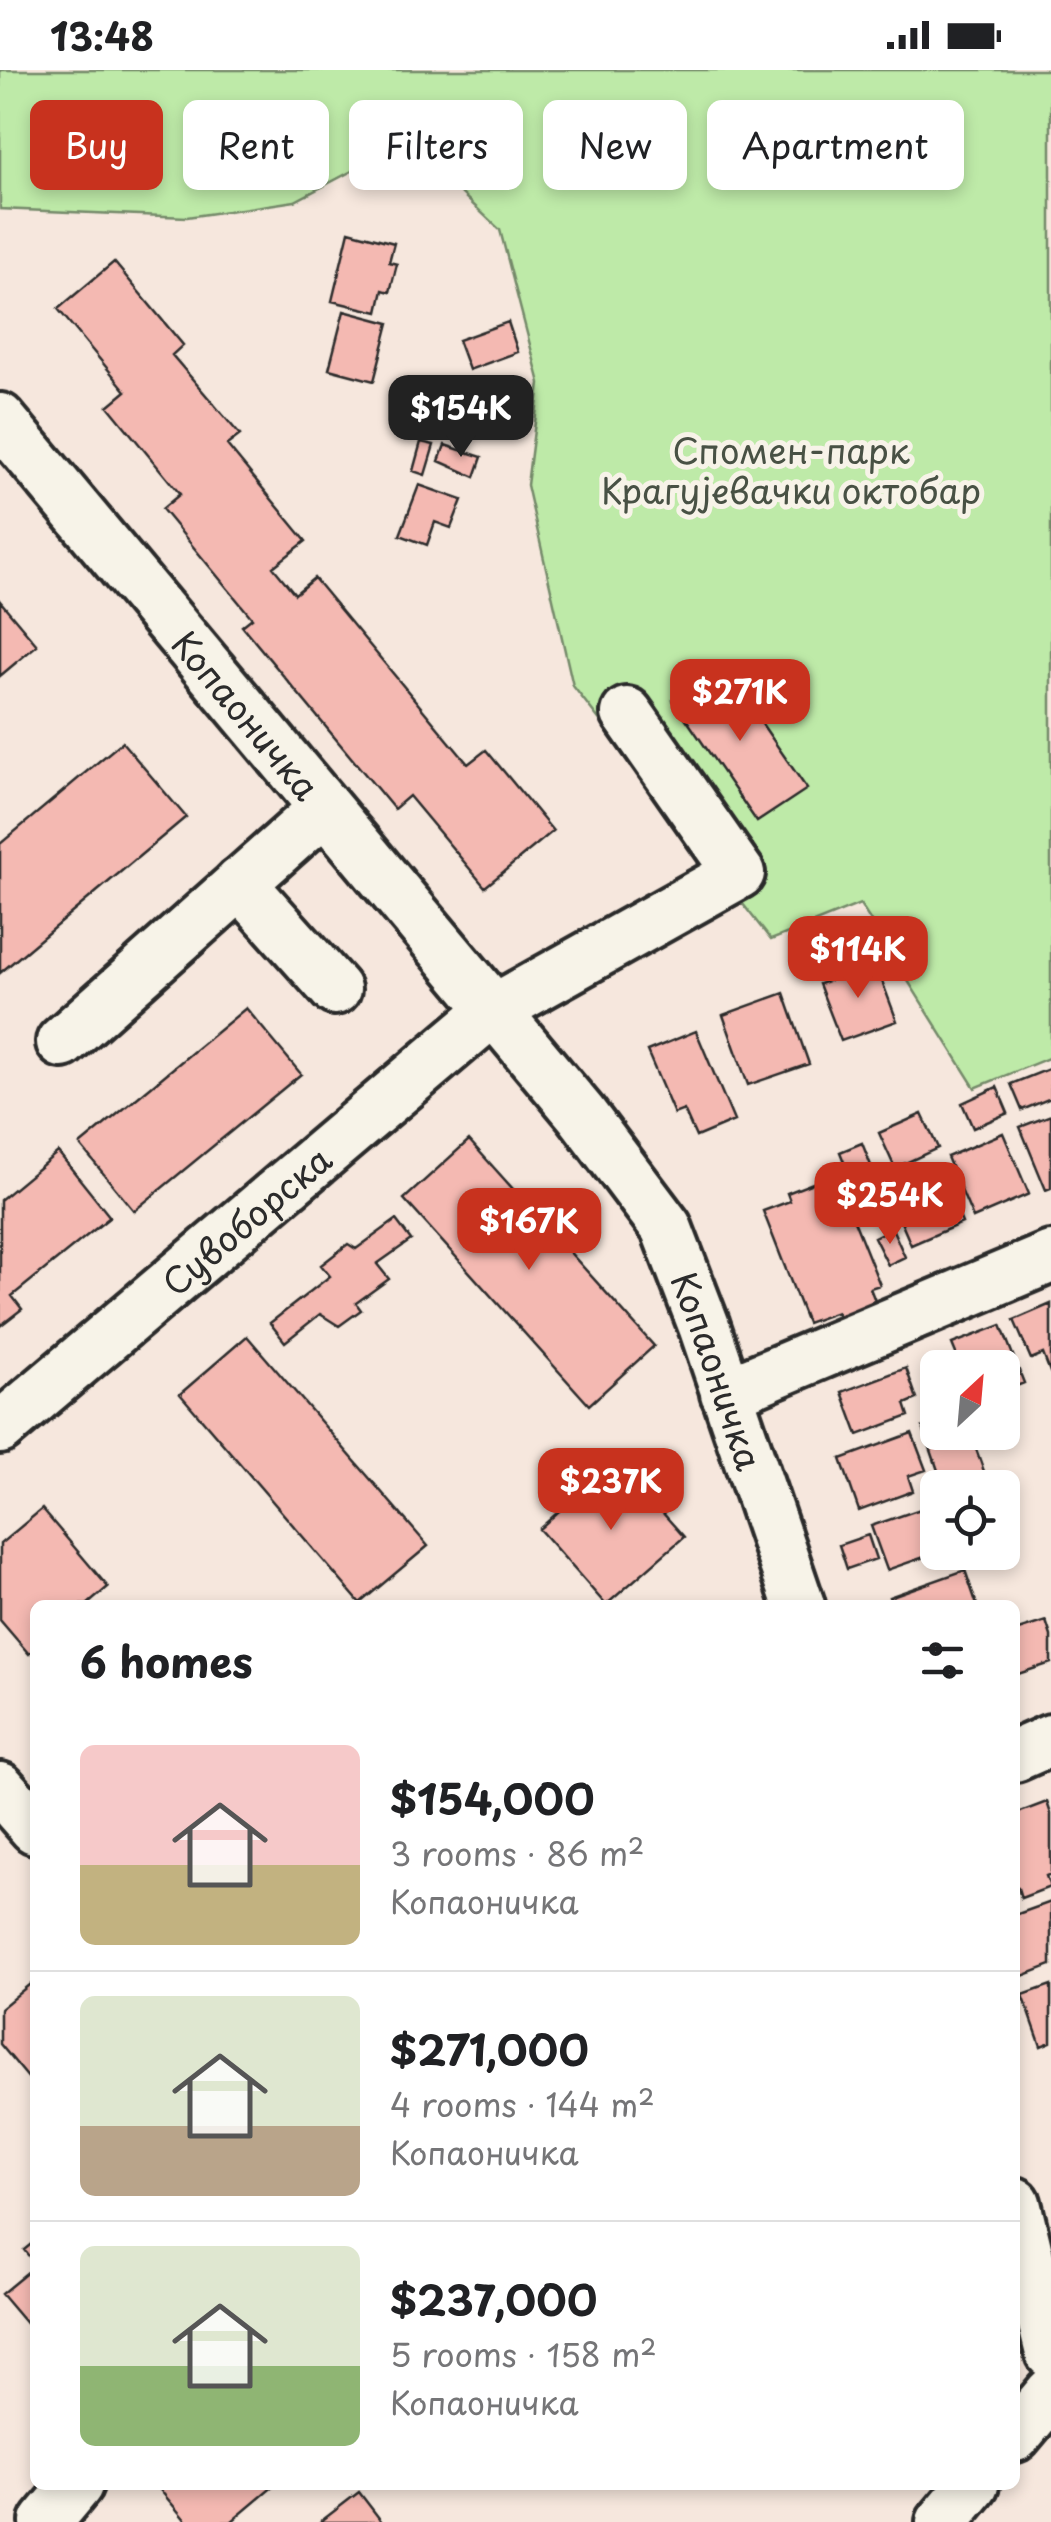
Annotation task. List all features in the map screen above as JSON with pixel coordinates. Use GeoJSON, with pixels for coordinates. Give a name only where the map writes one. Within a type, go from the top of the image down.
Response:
{"type":"FeatureCollection","features":[{"type":"Feature","properties":{"kind":"street","name":"Копаоничка"},"geometry":{"type":"LineString","coordinates":[[0,419],[581,1114],[666,1228],[797,1600]]}},
{"type":"Feature","properties":{"kind":"street"},"geometry":{"type":"LineString","coordinates":[[492,1011],[739,873],[627,713]]}},
{"type":"Feature","properties":{"kind":"street"},"geometry":{"type":"LineString","coordinates":[[62,1042],[323,810]]}},
{"type":"Feature","properties":{"kind":"street"},"geometry":{"type":"LineString","coordinates":[[240,883],[335,989]]}},
{"type":"Feature","properties":{"kind":"street","name":"Сувоборска"},"geometry":{"type":"LineString","coordinates":[[0,1428],[492,1011]]}},
{"type":"Feature","properties":{"kind":"street"},"geometry":{"type":"LineString","coordinates":[[726,1393],[1051,1257]]}},
{"type":"Feature","properties":{"kind":"street"},"geometry":{"type":"LineString","coordinates":[[1020,1754],[1051,1740]]}},
{"type":"Feature","properties":{"kind":"street"},"geometry":{"type":"LineString","coordinates":[[0,1788],[30,1822]]}},
{"type":"Feature","properties":{"kind":"street"},"geometry":{"type":"LineString","coordinates":[[1020,2223],[1051,2353]]}},
{"type":"Feature","properties":{"kind":"street"},"geometry":{"type":"LineString","coordinates":[[1020,2430],[1051,2393]]}},
{"type":"Feature","properties":{"kind":"street"},"geometry":{"type":"LineString","coordinates":[[46,2522],[72,2490]]}},
{"type":"Feature","properties":{"kind":"street"},"geometry":{"type":"LineString","coordinates":[[942,2522],[970,2490]]}},
{"type":"Feature","properties":{"kind":"green space","name":"Спомен-парк Крагујевачки октобар"},"geometry":{"type":"Polygon","coordinates":[[[0,70],[1051,70],[1051,1057],[975,1088],[860,904],[771,940],[573,686],[527,485],[540,383],[500,230],[458,190],[523,190],[523,100],[349,100],[349,173],[329,183],[329,100],[183,100],[183,190],[316,190],[295,201],[187,217],[0,209],[0,70]]]}},
{"type":"Feature","properties":{"kind":"building"},"geometry":{"type":"Polygon","coordinates":[[[349,231],[394,243],[389,262],[397,264],[390,292],[383,290],[378,312],[332,301],[349,231]]]}},
{"type":"Feature","properties":{"kind":"building"},"geometry":{"type":"Polygon","coordinates":[[[114,262],[183,345],[172,355],[240,435],[227,445],[306,541],[273,567],[295,594],[314,578],[468,764],[486,750],[553,831],[485,887],[409,796],[394,809],[242,626],[252,618],[162,509],[180,494],[108,406],[126,391],[58,309],[114,262]]]}},
{"type":"Feature","properties":{"kind":"building"},"geometry":{"type":"Polygon","coordinates":[[[344,311],[389,323],[374,381],[329,369],[344,311]]]}},
{"type":"Feature","properties":{"kind":"building"},"geometry":{"type":"Polygon","coordinates":[[[508,322],[518,352],[469,370],[458,340],[508,322]]]}},
{"type":"Feature","properties":{"kind":"building"},"geometry":{"type":"Polygon","coordinates":[[[421,442],[434,445],[425,475],[413,471],[421,442]]]}},
{"type":"Feature","properties":{"kind":"building"},"geometry":{"type":"Polygon","coordinates":[[[445,445],[482,457],[475,477],[439,461],[445,445]]]}},
{"type":"Feature","properties":{"kind":"building"},"geometry":{"type":"Polygon","coordinates":[[[419,485],[462,500],[451,528],[435,522],[427,545],[400,535],[419,485]]]}},
{"type":"Feature","properties":{"kind":"building"},"geometry":{"type":"Polygon","coordinates":[[[0,601],[37,645],[0,676],[0,601]]]}},
{"type":"Feature","properties":{"kind":"building"},"geometry":{"type":"Polygon","coordinates":[[[722,666],[807,789],[757,822],[673,700],[722,666]]]}},
{"type":"Feature","properties":{"kind":"building"},"geometry":{"type":"Polygon","coordinates":[[[122,742],[186,817],[0,973],[0,844],[122,742]]]}},
{"type":"Feature","properties":{"kind":"building"},"geometry":{"type":"Polygon","coordinates":[[[873,957],[897,1021],[841,1041],[819,984],[851,973],[849,965],[873,957]]]}},
{"type":"Feature","properties":{"kind":"building"},"geometry":{"type":"Polygon","coordinates":[[[784,993],[809,1064],[748,1085],[723,1015],[784,993]]]}},
{"type":"Feature","properties":{"kind":"building"},"geometry":{"type":"Polygon","coordinates":[[[246,1008],[301,1074],[134,1211],[80,1145],[246,1008]]]}},
{"type":"Feature","properties":{"kind":"building"},"geometry":{"type":"Polygon","coordinates":[[[696,1031],[734,1121],[696,1137],[684,1110],[674,1114],[647,1051],[696,1031]]]}},
{"type":"Feature","properties":{"kind":"building"},"geometry":{"type":"Polygon","coordinates":[[[1051,1068],[1051,1098],[1022,1110],[1011,1084],[1051,1068]]]}},
{"type":"Feature","properties":{"kind":"building"},"geometry":{"type":"Polygon","coordinates":[[[997,1087],[1008,1113],[973,1128],[962,1103],[997,1087]]]}},
{"type":"Feature","properties":{"kind":"building"},"geometry":{"type":"Polygon","coordinates":[[[922,1114],[938,1148],[895,1168],[879,1133],[922,1114]]]}},
{"type":"Feature","properties":{"kind":"building"},"geometry":{"type":"Polygon","coordinates":[[[1051,1115],[1051,1188],[1046,1190],[1020,1127],[1051,1115]]]}},
{"type":"Feature","properties":{"kind":"building"},"geometry":{"type":"Polygon","coordinates":[[[1003,1133],[1029,1194],[973,1218],[947,1157],[1003,1133]]]}},
{"type":"Feature","properties":{"kind":"building"},"geometry":{"type":"Polygon","coordinates":[[[469,1140],[654,1346],[589,1405],[404,1199],[469,1140]]]}},
{"type":"Feature","properties":{"kind":"building"},"geometry":{"type":"Polygon","coordinates":[[[862,1143],[874,1173],[852,1182],[840,1152],[862,1143]]]}},
{"type":"Feature","properties":{"kind":"building"},"geometry":{"type":"Polygon","coordinates":[[[58,1152],[110,1217],[12,1296],[22,1309],[0,1326],[0,1200],[58,1152]]]}},
{"type":"Feature","properties":{"kind":"building"},"geometry":{"type":"Polygon","coordinates":[[[938,1165],[962,1223],[911,1245],[886,1187],[938,1165]]]}},
{"type":"Feature","properties":{"kind":"building"},"geometry":{"type":"Polygon","coordinates":[[[828,1177],[840,1205],[847,1203],[880,1285],[870,1288],[883,1321],[847,1335],[837,1312],[807,1323],[763,1211],[790,1201],[787,1193],[828,1177]]]}},
{"type":"Feature","properties":{"kind":"building"},"geometry":{"type":"Polygon","coordinates":[[[396,1220],[411,1240],[377,1264],[389,1279],[356,1303],[361,1310],[339,1326],[320,1314],[285,1342],[270,1323],[330,1276],[321,1265],[348,1244],[356,1249],[396,1220]]]}},
{"type":"Feature","properties":{"kind":"building"},"geometry":{"type":"Polygon","coordinates":[[[892,1228],[905,1257],[888,1265],[874,1237],[892,1228]]]}},
{"type":"Feature","properties":{"kind":"building"},"geometry":{"type":"Polygon","coordinates":[[[1051,1304],[1050,1372],[1043,1354],[1031,1359],[1014,1320],[1051,1304]]]}},
{"type":"Feature","properties":{"kind":"building"},"geometry":{"type":"Polygon","coordinates":[[[1001,1325],[1011,1350],[954,1350],[952,1344],[1001,1325]]]}},
{"type":"Feature","properties":{"kind":"building"},"geometry":{"type":"Polygon","coordinates":[[[247,1336],[428,1546],[364,1600],[357,1600],[180,1394],[247,1336]]]}},
{"type":"Feature","properties":{"kind":"building"},"geometry":{"type":"Polygon","coordinates":[[[906,1368],[917,1399],[905,1404],[909,1416],[858,1435],[842,1392],[906,1368]]]}},
{"type":"Feature","properties":{"kind":"building"},"geometry":{"type":"Polygon","coordinates":[[[912,1433],[926,1470],[908,1476],[913,1491],[859,1511],[841,1459],[912,1433]]]}},
{"type":"Feature","properties":{"kind":"building"},"geometry":{"type":"Polygon","coordinates":[[[931,1450],[976,1450],[984,1470],[938,1470],[931,1450]]]}},
{"type":"Feature","properties":{"kind":"building"},"geometry":{"type":"Polygon","coordinates":[[[616,1460],[684,1537],[612,1600],[602,1600],[539,1529],[616,1460]]]}},
{"type":"Feature","properties":{"kind":"building"},"geometry":{"type":"Polygon","coordinates":[[[42,1509],[108,1587],[93,1600],[30,1600],[29,1654],[0,1620],[0,1544],[42,1509]]]}},
{"type":"Feature","properties":{"kind":"building"},"geometry":{"type":"Polygon","coordinates":[[[920,1509],[920,1559],[887,1570],[871,1526],[920,1509]]]}},
{"type":"Feature","properties":{"kind":"building"},"geometry":{"type":"Polygon","coordinates":[[[868,1535],[876,1559],[847,1569],[839,1545],[868,1535]]]}},
{"type":"Feature","properties":{"kind":"building"},"geometry":{"type":"Polygon","coordinates":[[[965,1570],[975,1600],[889,1597],[965,1570]]]}},
{"type":"Feature","properties":{"kind":"building"},"geometry":{"type":"Polygon","coordinates":[[[1046,1621],[1051,1636],[1051,1663],[1020,1673],[1020,1629],[1046,1621]]]}},
{"type":"Feature","properties":{"kind":"building"},"geometry":{"type":"Polygon","coordinates":[[[1047,1802],[1051,1814],[1051,1874],[1046,1876],[1050,1887],[1021,1898],[1020,1895],[1020,1812],[1047,1802]]]}},
{"type":"Feature","properties":{"kind":"building"},"geometry":{"type":"Polygon","coordinates":[[[1051,1902],[1051,1965],[1020,1977],[1020,1913],[1051,1902]]]}},
{"type":"Feature","properties":{"kind":"building"},"geometry":{"type":"Polygon","coordinates":[[[30,1984],[30,2080],[0,2044],[0,2009],[30,1984]]]}},
{"type":"Feature","properties":{"kind":"building"},"geometry":{"type":"Polygon","coordinates":[[[1051,1985],[1051,2042],[1041,2046],[1023,1995],[1051,1985]]]}},
{"type":"Feature","properties":{"kind":"building"},"geometry":{"type":"Polygon","coordinates":[[[30,2270],[30,2328],[1,2294],[30,2270]]]}},
{"type":"Feature","properties":{"kind":"building"},"geometry":{"type":"Polygon","coordinates":[[[160,2490],[269,2490],[231,2522],[187,2522],[160,2490]]]}},
{"type":"Feature","properties":{"kind":"building"},"geometry":{"type":"Polygon","coordinates":[[[359,2492],[382,2522],[320,2522],[359,2492]]]}}]}
